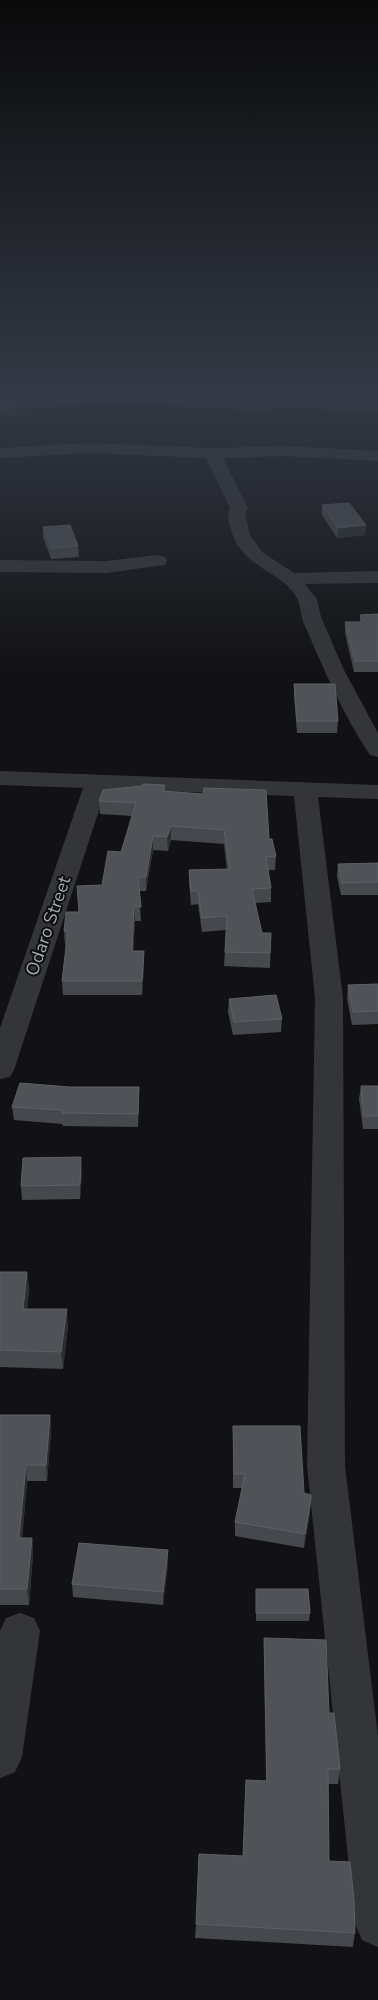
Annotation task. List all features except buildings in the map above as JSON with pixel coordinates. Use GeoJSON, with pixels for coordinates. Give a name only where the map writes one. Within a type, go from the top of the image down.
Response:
{"type":"FeatureCollection","features":[{"type":"Feature","properties":{"kind":"street"},"geometry":{"type":"LineString","coordinates":[[230,487],[239,508],[236,514],[241,536],[254,556],[290,579],[307,599],[311,617],[334,670],[362,725],[378,750]]}},
{"type":"Feature","properties":{"kind":"street"},"geometry":{"type":"LineString","coordinates":[[0,566],[106,566],[158,561]]}},
{"type":"Feature","properties":{"kind":"street"},"geometry":{"type":"LineString","coordinates":[[290,579],[378,577]]}},
{"type":"Feature","properties":{"kind":"street"},"geometry":{"type":"LineString","coordinates":[[0,778],[378,792]]}},
{"type":"Feature","properties":{"kind":"street","name":"Odaro Street"},"geometry":{"type":"LineString","coordinates":[[0,1070],[97,782]]}},
{"type":"Feature","properties":{"kind":"street"},"geometry":{"type":"LineString","coordinates":[[305,789],[329,998],[326,1466],[378,1924]]}},
{"type":"Feature","properties":{"kind":"street"},"geometry":{"type":"LineString","coordinates":[[0,1758],[20,1631]]}}]}
